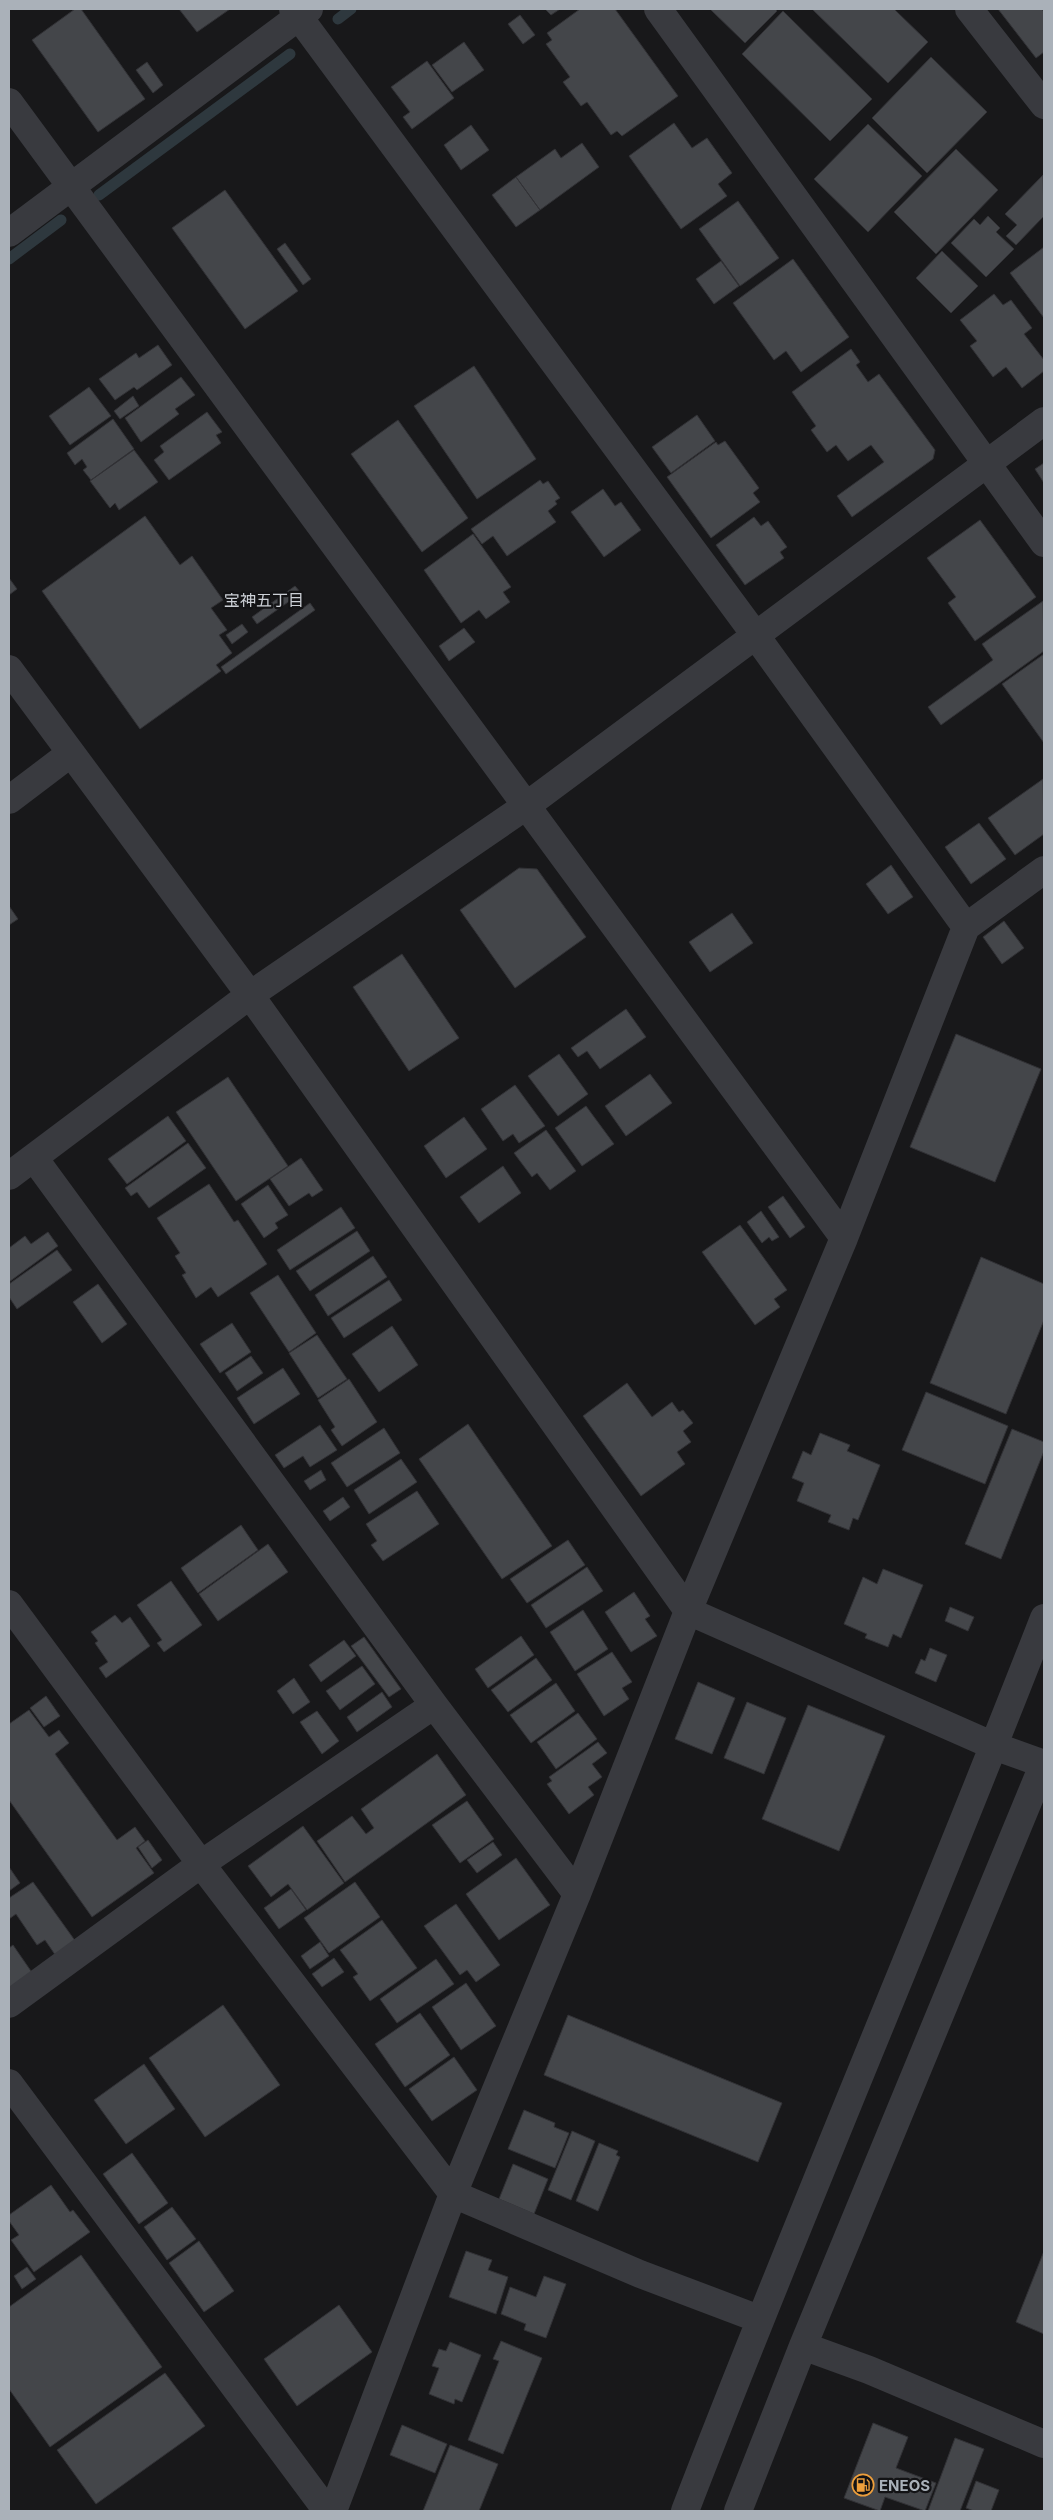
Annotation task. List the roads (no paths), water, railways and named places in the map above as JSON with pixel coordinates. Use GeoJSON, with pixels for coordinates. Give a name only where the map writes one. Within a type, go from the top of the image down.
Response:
{"type":"FeatureCollection","features":[{"type":"Feature","properties":{"kind":"street"},"geometry":{"type":"LineString","coordinates":[[658,9],[1044,543]]}},
{"type":"Feature","properties":{"kind":"street"},"geometry":{"type":"LineString","coordinates":[[969,9],[1044,104]]}},
{"type":"Feature","properties":{"kind":"street"},"geometry":{"type":"LineString","coordinates":[[9,232],[300,11],[966,927]]}},
{"type":"Feature","properties":{"kind":"street"},"geometry":{"type":"LineString","coordinates":[[9,102],[844,1238]]}},
{"type":"Feature","properties":{"kind":"street"},"geometry":{"type":"LineString","coordinates":[[9,1176],[250,995],[526,806],[1044,421]]}},
{"type":"Feature","properties":{"kind":"street"},"geometry":{"type":"LineString","coordinates":[[9,669],[250,995],[688,1611],[994,1746],[1044,1764],[803,2346],[738,2511]]}},
{"type":"Feature","properties":{"kind":"street"},"geometry":{"type":"LineString","coordinates":[[9,800],[71,753]]}},
{"type":"Feature","properties":{"kind":"street"},"geometry":{"type":"LineString","coordinates":[[333,2511],[453,2194],[577,1894],[688,1611],[844,1238],[966,927],[1044,870]]}},
{"type":"Feature","properties":{"kind":"street"},"geometry":{"type":"LineString","coordinates":[[34,1158],[434,1706],[577,1894]]}},
{"type":"Feature","properties":{"kind":"street"},"geometry":{"type":"LineString","coordinates":[[9,1604],[201,1864],[453,2194],[640,2274],[759,2318]]}},
{"type":"Feature","properties":{"kind":"street"},"geometry":{"type":"LineString","coordinates":[[685,2511],[759,2318],[994,1746],[1044,1618]]}},
{"type":"Feature","properties":{"kind":"street"},"geometry":{"type":"LineString","coordinates":[[9,2004],[201,1864],[434,1706]]}},
{"type":"Feature","properties":{"kind":"street"},"geometry":{"type":"LineString","coordinates":[[9,2083],[327,2511]]}},
{"type":"Feature","properties":{"kind":"street"},"geometry":{"type":"LineString","coordinates":[[803,2346],[869,2370],[1044,2444]]}},
{"type":"Feature","properties":{"kind":"waterway"},"geometry":{"type":"LineString","coordinates":[[338,19],[351,9]]}},
{"type":"Feature","properties":{"kind":"waterway"},"geometry":{"type":"LineString","coordinates":[[99,195],[290,54]]}},
{"type":"Feature","properties":{"kind":"waterway"},"geometry":{"type":"LineString","coordinates":[[9,259],[61,220]]}},
{"type":"Feature","properties":{"kind":"place","name":"ENEOS"},"geometry":{"type":"Point","coordinates":[863,2485]}},
{"type":"Feature","properties":{"kind":"district","name":"宝神五丁目"},"geometry":{"type":"Point","coordinates":[264,600]}}]}
